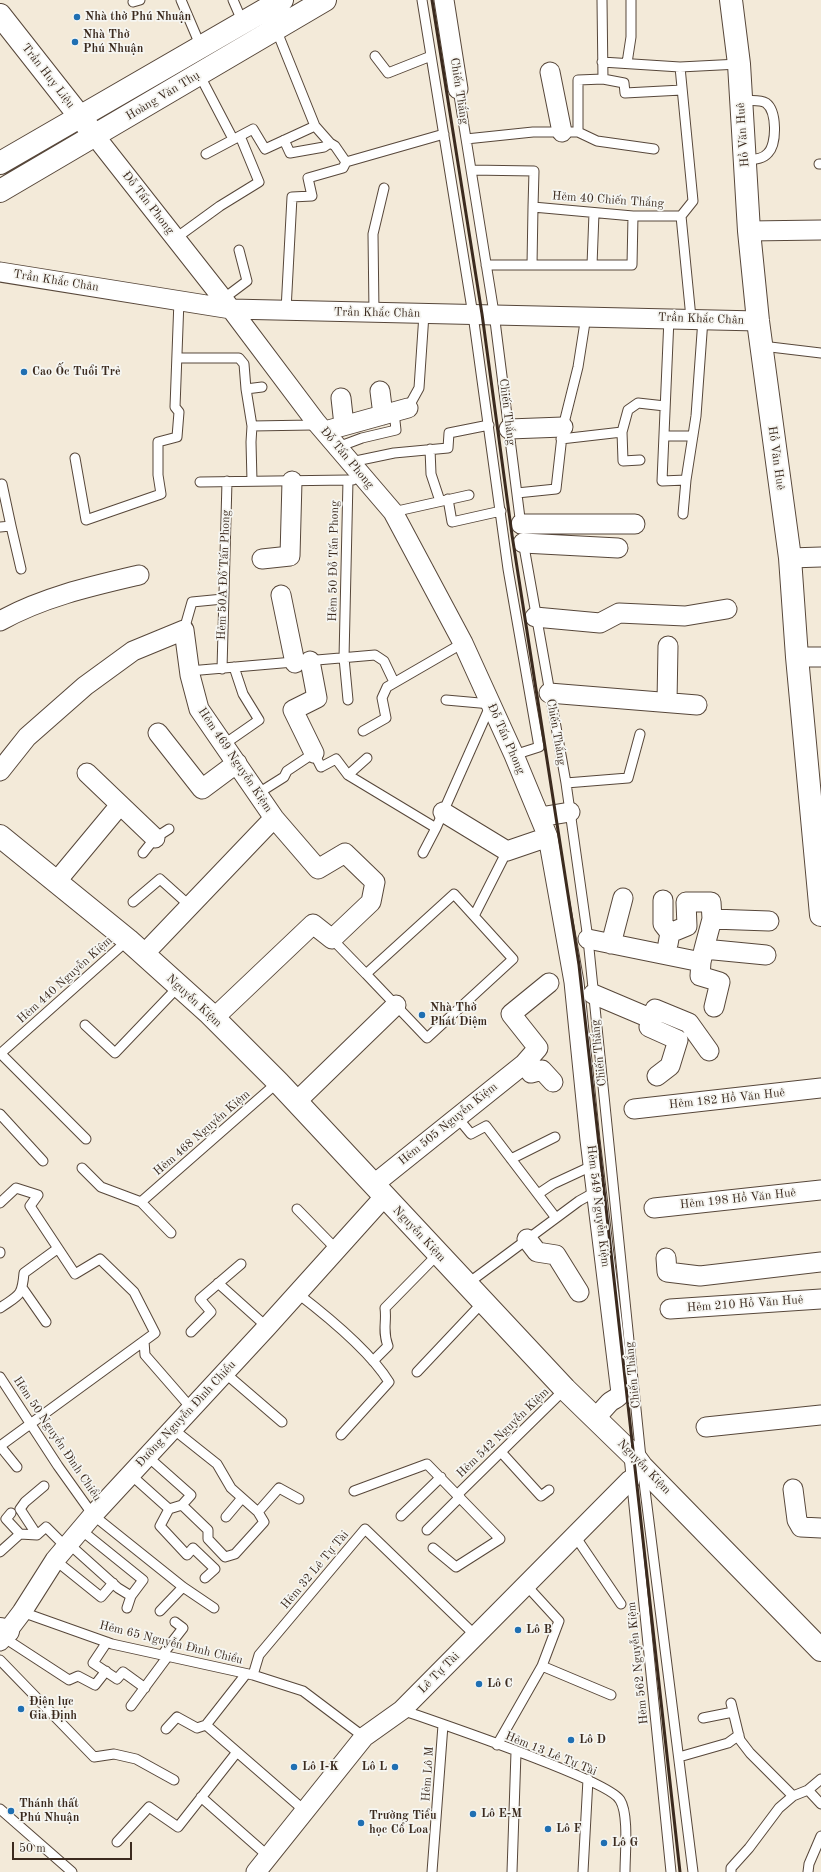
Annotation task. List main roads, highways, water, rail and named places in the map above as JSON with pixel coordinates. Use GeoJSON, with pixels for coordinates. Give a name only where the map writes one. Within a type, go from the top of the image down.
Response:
{"type":"FeatureCollection","features":[{"type":"Feature","properties":{"kind":"main road","name":"Hoàng Văn Thụ"},"geometry":{"type":"LineString","coordinates":[[0,163],[282,0]]}},
{"type":"Feature","properties":{"kind":"main road","name":"Hoàng Văn Thụ"},"geometry":{"type":"LineString","coordinates":[[0,191],[325,0]]}},
{"type":"Feature","properties":{"kind":"main road","name":"Hồ Văn Huê"},"geometry":{"type":"LineString","coordinates":[[731,0],[739,64],[749,231],[761,346],[790,558],[797,657],[817,824],[821,910]]}},
{"type":"Feature","properties":{"kind":"main road","name":"Trần Huy Liệu"},"geometry":{"type":"LineString","coordinates":[[0,15],[95,136]]}},
{"type":"Feature","properties":{"kind":"main road","name":"Nguyễn Kiệm"},"geometry":{"type":"LineString","coordinates":[[2,842],[56,882],[136,947],[214,1018],[278,1082],[378,1191],[565,1389],[628,1451],[636,1474],[821,1650]]}},
{"type":"Feature","properties":{"kind":"railway"},"geometry":{"type":"LineString","coordinates":[[432,0],[482,314],[512,535],[579,965],[680,1872]]}},
{"type":"Feature","properties":{"kind":"place","name":"Nhà thờ Phú Nhuận"},"geometry":{"type":"Point","coordinates":[77,17]}},
{"type":"Feature","properties":{"kind":"place","name":"Nhà Thờ Phú Nhuận"},"geometry":{"type":"Point","coordinates":[75,42]}},
{"type":"Feature","properties":{"kind":"place","name":"Cao Ốc Tuổi Trẻ"},"geometry":{"type":"Point","coordinates":[24,372]}},
{"type":"Feature","properties":{"kind":"place","name":"Nhà Thờ Phát Diệm"},"geometry":{"type":"Point","coordinates":[422,1015]}},
{"type":"Feature","properties":{"kind":"place","name":"Lô B"},"geometry":{"type":"Point","coordinates":[518,1630]}},
{"type":"Feature","properties":{"kind":"place","name":"Lô C"},"geometry":{"type":"Point","coordinates":[479,1684]}},
{"type":"Feature","properties":{"kind":"place","name":"Điện lực Gia Định"},"geometry":{"type":"Point","coordinates":[21,1709]}},
{"type":"Feature","properties":{"kind":"place","name":"Lô D"},"geometry":{"type":"Point","coordinates":[571,1740]}},
{"type":"Feature","properties":{"kind":"place","name":"Lô I-K"},"geometry":{"type":"Point","coordinates":[294,1767]}},
{"type":"Feature","properties":{"kind":"place","name":"Lô L"},"geometry":{"type":"Point","coordinates":[395,1767]}},
{"type":"Feature","properties":{"kind":"place","name":"Thánh thất Phú Nhuận"},"geometry":{"type":"Point","coordinates":[11,1811]}},
{"type":"Feature","properties":{"kind":"place","name":"Lô E-M"},"geometry":{"type":"Point","coordinates":[473,1814]}},
{"type":"Feature","properties":{"kind":"place","name":"Trường Tiểu học Cổ Loa"},"geometry":{"type":"Point","coordinates":[361,1823]}},
{"type":"Feature","properties":{"kind":"place","name":"Lô F"},"geometry":{"type":"Point","coordinates":[548,1829]}},
{"type":"Feature","properties":{"kind":"place","name":"Lô G"},"geometry":{"type":"Point","coordinates":[604,1843]}}]}
